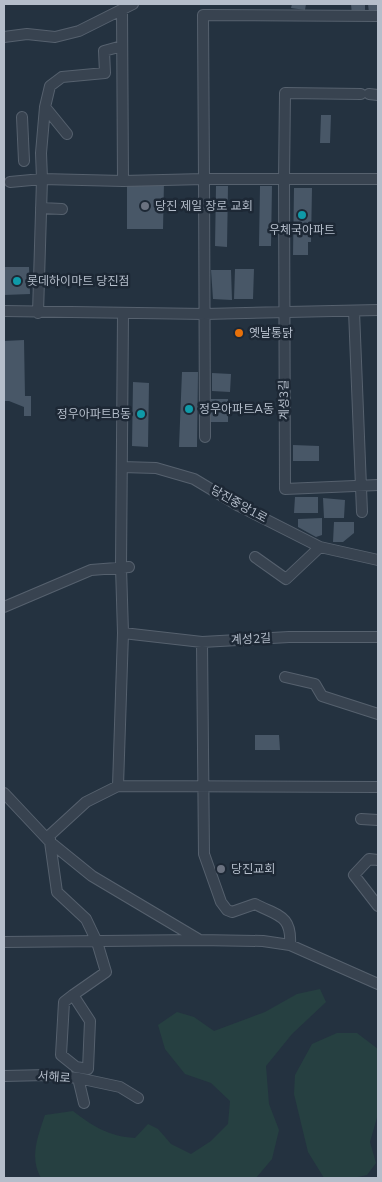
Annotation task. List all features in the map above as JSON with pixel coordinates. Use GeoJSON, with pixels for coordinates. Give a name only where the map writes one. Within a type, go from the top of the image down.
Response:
{"type":"FeatureCollection","features":[{"type":"Feature","properties":{"kind":"street"},"geometry":{"type":"LineString","coordinates":[[4,37],[28,34],[56,37],[79,31],[134,4]]}},
{"type":"Feature","properties":{"kind":"street"},"geometry":{"type":"LineString","coordinates":[[205,437],[204,15],[261,9],[327,17],[378,16]]}},
{"type":"Feature","properties":{"kind":"street"},"geometry":{"type":"LineString","coordinates":[[122,10],[122,181]]}},
{"type":"Feature","properties":{"kind":"street"},"geometry":{"type":"LineString","coordinates":[[38,313],[42,179],[41,152],[45,107],[50,86],[62,77],[105,73],[104,50],[122,46]]}},
{"type":"Feature","properties":{"kind":"street","name":"계성3길"},"geometry":{"type":"LineString","coordinates":[[361,487],[285,489],[283,312],[285,94],[370,94]]}},
{"type":"Feature","properties":{"kind":"street"},"geometry":{"type":"LineString","coordinates":[[45,107],[67,134]]}},
{"type":"Feature","properties":{"kind":"street"},"geometry":{"type":"LineString","coordinates":[[22,117],[24,161]]}},
{"type":"Feature","properties":{"kind":"street"},"geometry":{"type":"LineString","coordinates":[[23,147],[41,152]]}},
{"type":"Feature","properties":{"kind":"street"},"geometry":{"type":"LineString","coordinates":[[10,182],[42,179],[122,181],[378,179]]}},
{"type":"Feature","properties":{"kind":"street"},"geometry":{"type":"LineString","coordinates":[[41,208],[62,209]]}},
{"type":"Feature","properties":{"kind":"street"},"geometry":{"type":"LineString","coordinates":[[4,312],[205,314],[378,310]]}},
{"type":"Feature","properties":{"kind":"street"},"geometry":{"type":"LineString","coordinates":[[354,312],[362,512]]}},
{"type":"Feature","properties":{"kind":"street"},"geometry":{"type":"LineString","coordinates":[[118,786],[125,567],[122,468],[123,314]]}},
{"type":"Feature","properties":{"kind":"street","name":"당진중앙1로"},"geometry":{"type":"LineString","coordinates":[[122,468],[156,468],[194,479],[239,506],[320,547],[378,560]]}},
{"type":"Feature","properties":{"kind":"street"},"geometry":{"type":"LineString","coordinates":[[361,487],[378,485]]}},
{"type":"Feature","properties":{"kind":"street"},"geometry":{"type":"LineString","coordinates":[[256,557],[286,579],[320,547]]}},
{"type":"Feature","properties":{"kind":"street"},"geometry":{"type":"LineString","coordinates":[[4,607],[91,570],[125,567]]}},
{"type":"Feature","properties":{"kind":"street","name":"계성2길"},"geometry":{"type":"LineString","coordinates":[[123,633],[202,642],[289,637],[378,637]]}},
{"type":"Feature","properties":{"kind":"street"},"geometry":{"type":"LineString","coordinates":[[202,642],[204,854],[221,902],[227,910],[232,912],[255,904],[284,919],[291,930],[290,945]]}},
{"type":"Feature","properties":{"kind":"street"},"geometry":{"type":"LineString","coordinates":[[285,677],[315,684],[322,696],[378,714]]}},
{"type":"Feature","properties":{"kind":"street"},"geometry":{"type":"LineString","coordinates":[[73,995],[90,1021],[88,1069],[76,1068],[60,1055],[64,1002],[73,995],[106,972],[97,942],[86,919],[57,892],[50,842],[50,835],[86,802],[118,786],[378,787]]}},
{"type":"Feature","properties":{"kind":"street"},"geometry":{"type":"LineString","coordinates":[[4,793],[50,842],[92,876],[199,940]]}},
{"type":"Feature","properties":{"kind":"street"},"geometry":{"type":"LineString","coordinates":[[361,819],[378,820]]}},
{"type":"Feature","properties":{"kind":"street"},"geometry":{"type":"LineString","coordinates":[[378,860],[369,859],[354,875],[378,906]]}},
{"type":"Feature","properties":{"kind":"street"},"geometry":{"type":"LineString","coordinates":[[4,942],[199,940],[263,942],[290,945],[378,984]]}},
{"type":"Feature","properties":{"kind":"street","name":"서해로"},"geometry":{"type":"LineString","coordinates":[[4,1076],[46,1075],[78,1078],[84,1103]]}},
{"type":"Feature","properties":{"kind":"street"},"geometry":{"type":"LineString","coordinates":[[78,1078],[120,1088],[138,1098]]}},
{"type":"Feature","properties":{"kind":"green space"},"geometry":{"type":"Polygon","coordinates":[[[320,989],[326,1002],[292,1034],[266,1066],[269,1104],[279,1130],[272,1159],[256,1178],[41,1178],[37,1170],[35,1155],[37,1139],[45,1115],[73,1111],[102,1130],[135,1138],[148,1124],[158,1129],[171,1144],[191,1154],[211,1141],[228,1124],[230,1101],[211,1083],[185,1074],[165,1049],[158,1025],[177,1012],[194,1017],[214,1031],[265,1012],[297,994],[320,989]]]}},
{"type":"Feature","properties":{"kind":"green space"},"geometry":{"type":"Polygon","coordinates":[[[337,1033],[357,1033],[378,1049],[378,1114],[370,1142],[376,1163],[367,1175],[353,1178],[324,1178],[308,1152],[294,1094],[295,1075],[312,1044],[337,1033]]]}},
{"type":"Feature","properties":{"kind":"building"},"geometry":{"type":"Polygon","coordinates":[[[292,4],[306,4],[305,10],[291,8],[292,4]]]}},
{"type":"Feature","properties":{"kind":"building"},"geometry":{"type":"Polygon","coordinates":[[[351,4],[365,4],[365,15],[352,15],[351,4]]]}},
{"type":"Feature","properties":{"kind":"building"},"geometry":{"type":"Polygon","coordinates":[[[368,4],[378,4],[378,12],[369,13],[368,4]]]}},
{"type":"Feature","properties":{"kind":"building"},"geometry":{"type":"Polygon","coordinates":[[[321,115],[331,115],[330,143],[320,143],[321,115]]]}},
{"type":"Feature","properties":{"kind":"building","name":"당진 제일 장로 교회"},"geometry":{"type":"Polygon","coordinates":[[[127,182],[164,182],[163,229],[127,229],[127,182]]]}},
{"type":"Feature","properties":{"kind":"building"},"geometry":{"type":"Polygon","coordinates":[[[216,186],[228,186],[227,247],[215,246],[216,186]]]}},
{"type":"Feature","properties":{"kind":"building"},"geometry":{"type":"Polygon","coordinates":[[[260,186],[272,186],[271,246],[259,246],[260,186]]]}},
{"type":"Feature","properties":{"kind":"building","name":"우체국아파트"},"geometry":{"type":"Polygon","coordinates":[[[294,188],[312,188],[311,242],[308,242],[308,255],[293,255],[294,188]]]}},
{"type":"Feature","properties":{"kind":"building","name":"롯데하이마트 당진점"},"geometry":{"type":"Polygon","coordinates":[[[4,267],[29,267],[30,294],[4,295],[4,267]]]}},
{"type":"Feature","properties":{"kind":"building"},"geometry":{"type":"Polygon","coordinates":[[[235,269],[254,269],[253,299],[234,299],[235,269]]]}},
{"type":"Feature","properties":{"kind":"building"},"geometry":{"type":"Polygon","coordinates":[[[211,270],[231,270],[232,300],[213,299],[211,270]]]}},
{"type":"Feature","properties":{"kind":"building"},"geometry":{"type":"Polygon","coordinates":[[[24,340],[25,396],[31,396],[31,416],[24,416],[24,407],[4,401],[4,341],[24,340]]]}},
{"type":"Feature","properties":{"kind":"building","name":"정우아파트A동"},"geometry":{"type":"Polygon","coordinates":[[[182,372],[198,372],[197,447],[179,447],[182,372]]]}},
{"type":"Feature","properties":{"kind":"building"},"geometry":{"type":"Polygon","coordinates":[[[212,373],[231,374],[230,392],[212,391],[212,373]]]}},
{"type":"Feature","properties":{"kind":"building","name":"정우아파트B동"},"geometry":{"type":"Polygon","coordinates":[[[133,382],[149,383],[148,447],[132,446],[133,382]]]}},
{"type":"Feature","properties":{"kind":"building"},"geometry":{"type":"Polygon","coordinates":[[[211,399],[228,399],[228,422],[211,422],[211,399]]]}},
{"type":"Feature","properties":{"kind":"building"},"geometry":{"type":"Polygon","coordinates":[[[293,445],[319,446],[319,461],[293,461],[293,445]]]}},
{"type":"Feature","properties":{"kind":"building"},"geometry":{"type":"Polygon","coordinates":[[[295,497],[318,497],[318,513],[294,513],[295,497]]]}},
{"type":"Feature","properties":{"kind":"building"},"geometry":{"type":"Polygon","coordinates":[[[323,498],[345,500],[344,518],[324,518],[323,498]]]}},
{"type":"Feature","properties":{"kind":"building"},"geometry":{"type":"Polygon","coordinates":[[[322,518],[322,535],[316,537],[298,527],[298,519],[322,518]]]}},
{"type":"Feature","properties":{"kind":"building"},"geometry":{"type":"Polygon","coordinates":[[[334,522],[354,522],[354,533],[343,542],[333,542],[334,522]]]}},
{"type":"Feature","properties":{"kind":"building"},"geometry":{"type":"Polygon","coordinates":[[[255,735],[279,735],[280,750],[255,750],[255,735]]]}},
{"type":"Feature","properties":{"kind":"place","name":"당진 제일 장로 교회"},"geometry":{"type":"Point","coordinates":[145,206]}},
{"type":"Feature","properties":{"kind":"place","name":"우체국아파트"},"geometry":{"type":"Point","coordinates":[302,215]}},
{"type":"Feature","properties":{"kind":"place","name":"롯데하이마트 당진점"},"geometry":{"type":"Point","coordinates":[17,281]}},
{"type":"Feature","properties":{"kind":"place","name":"옛날통닭"},"geometry":{"type":"Point","coordinates":[239,333]}},
{"type":"Feature","properties":{"kind":"place","name":"정우아파트A동"},"geometry":{"type":"Point","coordinates":[189,409]}},
{"type":"Feature","properties":{"kind":"place","name":"정우아파트B동"},"geometry":{"type":"Point","coordinates":[141,414]}},
{"type":"Feature","properties":{"kind":"place","name":"당진교회"},"geometry":{"type":"Point","coordinates":[221,869]}}]}
